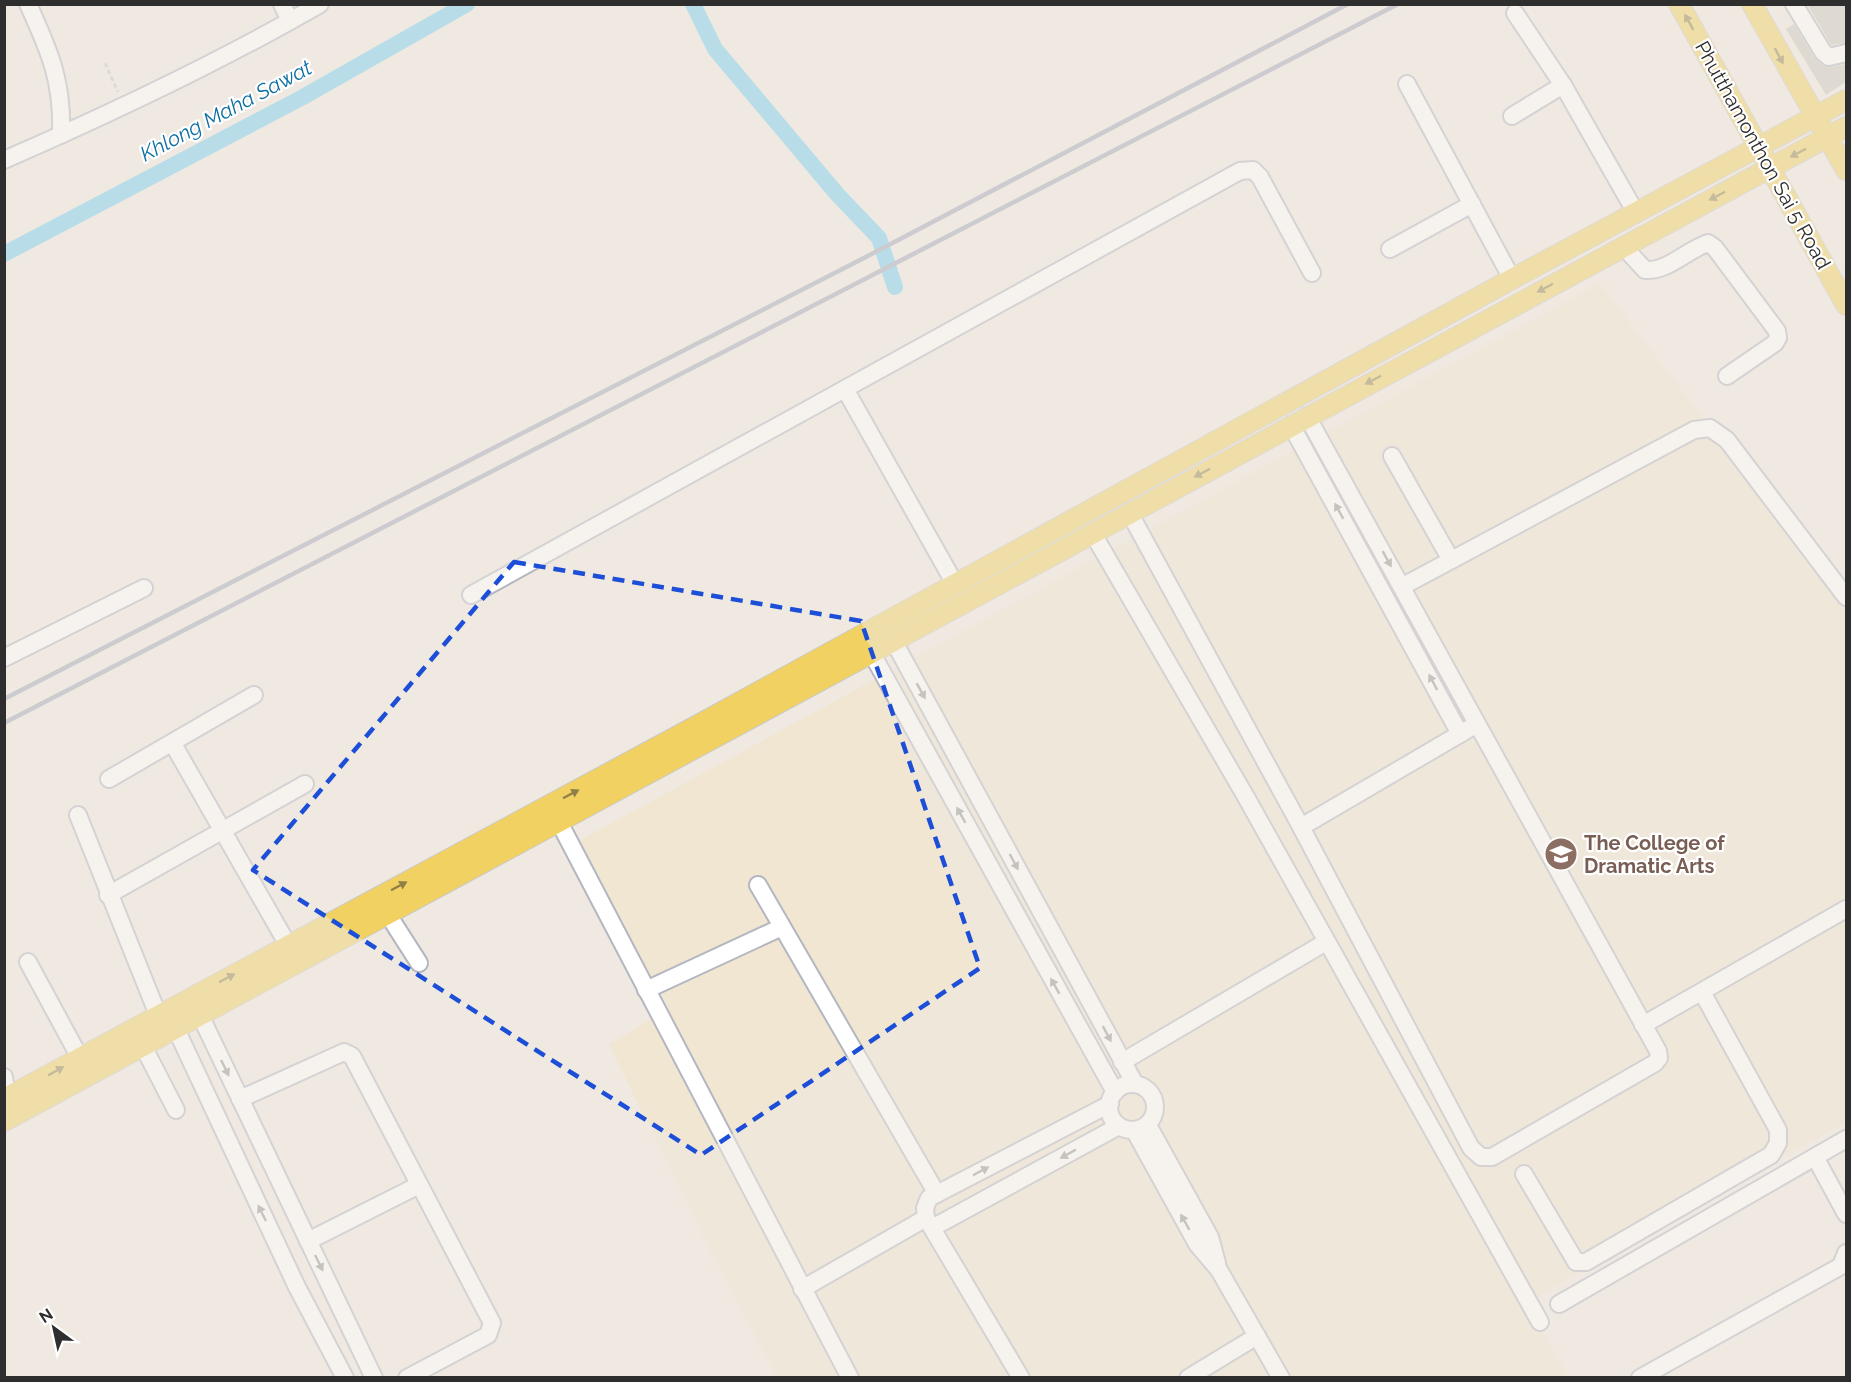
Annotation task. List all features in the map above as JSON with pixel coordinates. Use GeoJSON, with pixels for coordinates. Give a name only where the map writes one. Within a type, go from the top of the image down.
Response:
{"type":"FeatureCollection","features":[{"type":"Feature","properties":{"kind":"main road","name":"Phutthamonthon Sai 5 Road"},"geometry":{"type":"LineString","coordinates":[[1679,4],[1846,305]]}},
{"type":"Feature","properties":{"kind":"main road"},"geometry":{"type":"LineString","coordinates":[[1752,4],[1846,170]]}},
{"type":"Feature","properties":{"kind":"main road"},"geometry":{"type":"LineString","coordinates":[[889,631],[956,584],[1512,279],[1846,100]]}},
{"type":"Feature","properties":{"kind":"main road"},"geometry":{"type":"LineString","coordinates":[[4,1121],[559,822],[889,631],[1092,532],[1846,127]]}},
{"type":"Feature","properties":{"kind":"main road"},"geometry":{"type":"LineString","coordinates":[[1304,395],[1304,418]]}},
{"type":"Feature","properties":{"kind":"main road"},"geometry":{"type":"LineString","coordinates":[[6,1098],[288,945],[866,644]]}},
{"type":"Feature","properties":{"kind":"street"},"geometry":{"type":"LineString","coordinates":[[28,4],[53,57],[62,103],[61,135]]}},
{"type":"Feature","properties":{"kind":"street"},"geometry":{"type":"LineString","coordinates":[[282,4],[290,21]]}},
{"type":"Feature","properties":{"kind":"street"},"geometry":{"type":"LineString","coordinates":[[4,160],[124,105],[320,4]]}},
{"type":"Feature","properties":{"kind":"street"},"geometry":{"type":"LineString","coordinates":[[1794,4],[1823,52],[1833,57],[1846,52]]}},
{"type":"Feature","properties":{"kind":"street"},"geometry":{"type":"LineString","coordinates":[[1515,14],[1563,85],[1636,213]]}},
{"type":"Feature","properties":{"kind":"street"},"geometry":{"type":"LineString","coordinates":[[1407,84],[1512,279]]}},
{"type":"Feature","properties":{"kind":"street"},"geometry":{"type":"LineString","coordinates":[[1512,116],[1563,85]]}},
{"type":"Feature","properties":{"kind":"street"},"geometry":{"type":"LineString","coordinates":[[471,595],[1247,169],[1253,170],[1260,177],[1312,273]]}},
{"type":"Feature","properties":{"kind":"street"},"geometry":{"type":"LineString","coordinates":[[1390,249],[1472,204]]}},
{"type":"Feature","properties":{"kind":"street"},"geometry":{"type":"LineString","coordinates":[[1623,246],[1645,270],[1656,271],[1696,247],[1708,243],[1715,248],[1777,331],[1778,338],[1775,343],[1727,376]]}},
{"type":"Feature","properties":{"kind":"street"},"geometry":{"type":"LineString","coordinates":[[845,389],[956,584]]}},
{"type":"Feature","properties":{"kind":"street"},"geometry":{"type":"LineString","coordinates":[[1129,512],[1301,827],[1471,1148],[1481,1158],[1492,1157],[1655,1063],[1659,1058],[1658,1051],[1402,586],[1304,418]]}},
{"type":"Feature","properties":{"kind":"street"},"geometry":{"type":"LineString","coordinates":[[1304,418],[1460,734]]}},
{"type":"Feature","properties":{"kind":"street"},"geometry":{"type":"LineString","coordinates":[[1402,586],[1694,430],[1710,429],[1727,440],[1846,597]]}},
{"type":"Feature","properties":{"kind":"street"},"geometry":{"type":"LineString","coordinates":[[1392,456],[1451,560]]}},
{"type":"Feature","properties":{"kind":"street"},"geometry":{"type":"LineString","coordinates":[[1092,532],[1540,1322]]}},
{"type":"Feature","properties":{"kind":"street"},"geometry":{"type":"LineString","coordinates":[[4,658],[144,588]]}},
{"type":"Feature","properties":{"kind":"street"},"geometry":{"type":"LineString","coordinates":[[889,631],[1135,1084]]}},
{"type":"Feature","properties":{"kind":"street"},"geometry":{"type":"LineString","coordinates":[[866,644],[1112,1098],[1110,1114],[1134,1127],[1210,1237],[1219,1270],[1281,1377]]}},
{"type":"Feature","properties":{"kind":"street"},"geometry":{"type":"LineString","coordinates":[[110,779],[254,695]]}},
{"type":"Feature","properties":{"kind":"street"},"geometry":{"type":"LineString","coordinates":[[1301,827],[1477,724]]}},
{"type":"Feature","properties":{"kind":"street"},"geometry":{"type":"LineString","coordinates":[[173,744],[288,945]]}},
{"type":"Feature","properties":{"kind":"street"},"geometry":{"type":"LineString","coordinates":[[108,895],[305,784]]}},
{"type":"Feature","properties":{"kind":"street"},"geometry":{"type":"LineString","coordinates":[[78,815],[108,895],[158,1015]]}},
{"type":"Feature","properties":{"kind":"street"},"geometry":{"type":"LineString","coordinates":[[559,822],[850,1377]]}},
{"type":"Feature","properties":{"kind":"street"},"geometry":{"type":"LineString","coordinates":[[758,885],[933,1196]]}},
{"type":"Feature","properties":{"kind":"street"},"geometry":{"type":"LineString","coordinates":[[1643,1025],[1846,909]]}},
{"type":"Feature","properties":{"kind":"street"},"geometry":{"type":"LineString","coordinates":[[387,913],[419,963]]}},
{"type":"Feature","properties":{"kind":"street"},"geometry":{"type":"LineString","coordinates":[[646,990],[782,927]]}},
{"type":"Feature","properties":{"kind":"street"},"geometry":{"type":"LineString","coordinates":[[1122,1062],[1326,942]]}},
{"type":"Feature","properties":{"kind":"street"},"geometry":{"type":"LineString","coordinates":[[28,962],[80,1058]]}},
{"type":"Feature","properties":{"kind":"street"},"geometry":{"type":"LineString","coordinates":[[1524,1174],[1576,1262],[1586,1262],[1771,1155],[1778,1143],[1778,1130],[1702,992]]}},
{"type":"Feature","properties":{"kind":"street"},"geometry":{"type":"LineString","coordinates":[[200,1015],[374,1377]]}},
{"type":"Feature","properties":{"kind":"street"},"geometry":{"type":"LineString","coordinates":[[176,1029],[297,1287],[345,1377]]}},
{"type":"Feature","properties":{"kind":"street"},"geometry":{"type":"LineString","coordinates":[[143,1046],[177,1110]]}},
{"type":"Feature","properties":{"kind":"street"},"geometry":{"type":"LineString","coordinates":[[240,1099],[344,1052],[352,1056],[492,1323],[488,1335],[407,1377]]}},
{"type":"Feature","properties":{"kind":"street"},"geometry":{"type":"LineString","coordinates":[[4,1077],[6,1098]]}},
{"type":"Feature","properties":{"kind":"street"},"geometry":{"type":"LineString","coordinates":[[802,1289],[929,1223],[1153,1119],[1155,1104],[1148,1090],[1135,1084],[1127,1085],[1112,1098],[933,1196],[925,1208],[929,1223],[1022,1377]]}},
{"type":"Feature","properties":{"kind":"street"},"geometry":{"type":"LineString","coordinates":[[1559,1304],[1846,1139]]}},
{"type":"Feature","properties":{"kind":"street"},"geometry":{"type":"LineString","coordinates":[[1815,1157],[1846,1214]]}},
{"type":"Feature","properties":{"kind":"street"},"geometry":{"type":"LineString","coordinates":[[308,1240],[419,1185]]}},
{"type":"Feature","properties":{"kind":"street"},"geometry":{"type":"LineString","coordinates":[[1640,1377],[1840,1266],[1846,1253]]}},
{"type":"Feature","properties":{"kind":"street"},"geometry":{"type":"LineString","coordinates":[[1188,1377],[1257,1336]]}},
{"type":"Feature","properties":{"kind":"path"},"geometry":{"type":"LineString","coordinates":[[105,63],[124,105]]}},
{"type":"Feature","properties":{"kind":"highlighted area"},"geometry":{"type":"Polygon","coordinates":[[[514,562],[861,621],[980,968],[701,1155],[253,870],[514,562]]]}},
{"type":"Feature","properties":{"kind":"shaded area"},"geometry":{"type":"Polygon","coordinates":[[[1600,283],[1695,407],[1846,585],[1846,1122],[1527,1303],[1569,1377],[777,1377],[709,1249],[609,1044],[669,1009],[579,841],[1600,283]]]}},
{"type":"Feature","properties":{"kind":"building"},"geometry":{"type":"Polygon","coordinates":[[[1807,4],[1846,4],[1846,43],[1831,45],[1807,4]]]}},
{"type":"Feature","properties":{"kind":"building"},"geometry":{"type":"Polygon","coordinates":[[[1794,24],[1814,57],[1822,65],[1831,67],[1846,64],[1846,82],[1826,95],[1786,29],[1794,24]]]}},
{"type":"Feature","properties":{"kind":"waterway","name":"Khlong Maha Sawat"},"geometry":{"type":"LineString","coordinates":[[4,254],[303,97],[467,4]]}},
{"type":"Feature","properties":{"kind":"waterway"},"geometry":{"type":"LineString","coordinates":[[693,4],[715,49],[837,194],[879,238],[895,287]]}},
{"type":"Feature","properties":{"kind":"railway"},"geometry":{"type":"LineString","coordinates":[[4,699],[862,259],[1348,4]]}},
{"type":"Feature","properties":{"kind":"railway"},"geometry":{"type":"LineString","coordinates":[[4,723],[1398,4]]}},
{"type":"Feature","properties":{"kind":"place","name":"The College of Dramatic Arts"},"geometry":{"type":"Point","coordinates":[1561,854]}}]}
